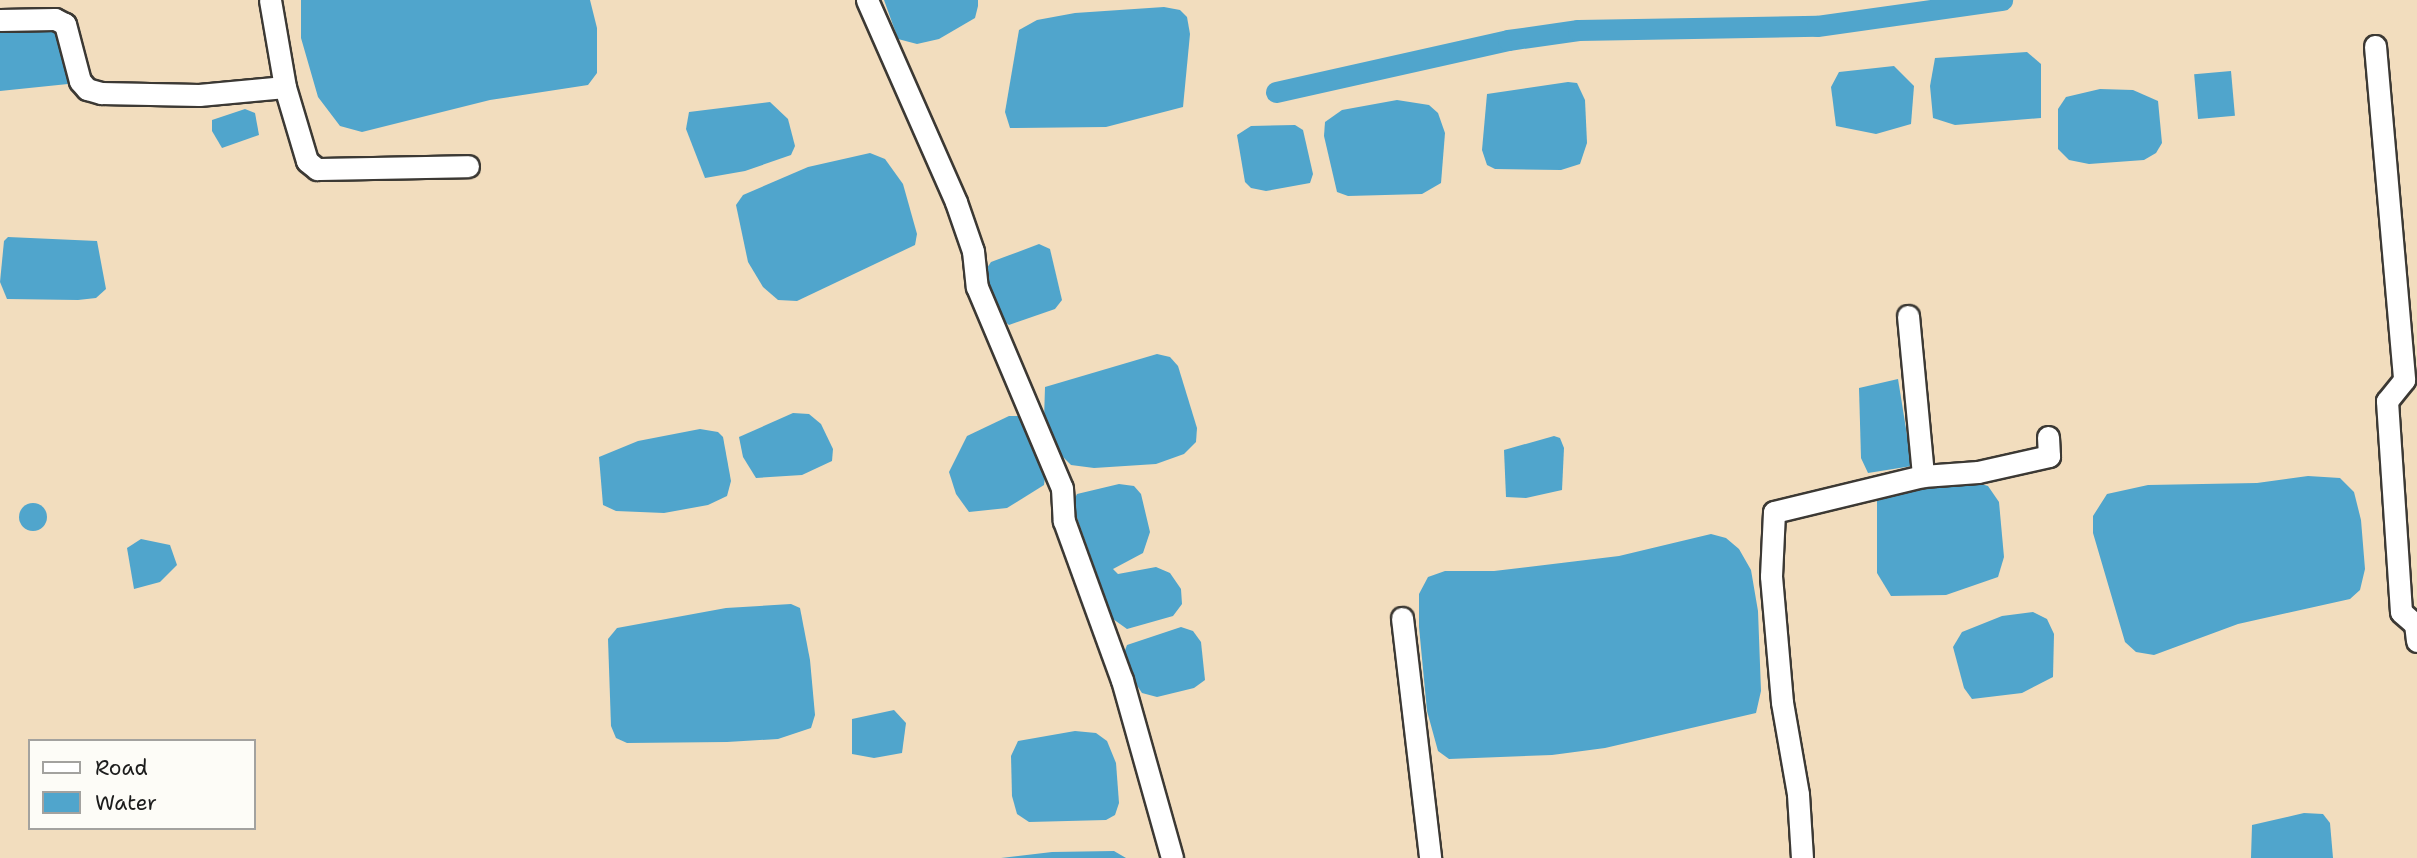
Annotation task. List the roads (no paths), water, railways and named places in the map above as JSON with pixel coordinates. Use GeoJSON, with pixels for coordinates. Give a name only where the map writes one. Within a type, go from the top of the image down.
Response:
{"type":"FeatureCollection","features":[{"type":"Feature","properties":{"kind":"street"},"geometry":{"type":"LineString","coordinates":[[270,0],[285,88],[301,152],[317,169],[468,166]]}},
{"type":"Feature","properties":{"kind":"street"},"geometry":{"type":"LineString","coordinates":[[867,0],[956,202],[973,251],[977,287],[1062,488],[1064,521],[1122,680],[1172,858]]}},
{"type":"Feature","properties":{"kind":"street"},"geometry":{"type":"LineString","coordinates":[[0,20],[55,19],[65,24],[80,81],[87,89],[102,93],[199,95],[285,88]]}},
{"type":"Feature","properties":{"kind":"street"},"geometry":{"type":"LineString","coordinates":[[2375,46],[2410,379],[2387,401],[2401,612],[2415,624],[2417,641]]}},
{"type":"Feature","properties":{"kind":"street"},"geometry":{"type":"LineString","coordinates":[[1908,316],[1923,476]]}},
{"type":"Feature","properties":{"kind":"street"},"geometry":{"type":"LineString","coordinates":[[1802,858],[1798,794],[1782,702],[1770,520],[1781,508],[1861,494],[1923,476],[1978,472],[2049,456],[2048,437]]}},
{"type":"Feature","properties":{"kind":"street"},"geometry":{"type":"LineString","coordinates":[[1402,618],[1430,858]]}},
{"type":"Feature","properties":{"kind":"water"},"geometry":{"type":"Polygon","coordinates":[[[301,0],[590,0],[597,28],[597,73],[588,85],[490,100],[362,132],[340,126],[318,97],[301,38],[301,0]]]}},
{"type":"Feature","properties":{"kind":"water"},"geometry":{"type":"Polygon","coordinates":[[[884,0],[978,0],[978,6],[975,18],[939,39],[917,44],[898,39],[884,0]]]}},
{"type":"Feature","properties":{"kind":"water"},"geometry":{"type":"Polygon","coordinates":[[[1164,7],[1180,10],[1187,17],[1190,34],[1183,107],[1106,127],[1010,128],[1005,112],[1019,30],[1037,20],[1075,13],[1164,7]]]}},
{"type":"Feature","properties":{"kind":"water"},"geometry":{"type":"Polygon","coordinates":[[[0,29],[56,29],[68,84],[0,91],[0,29]]]}},
{"type":"Feature","properties":{"kind":"water"},"geometry":{"type":"Polygon","coordinates":[[[2027,52],[2041,64],[2041,118],[1955,125],[1933,118],[1930,86],[1935,58],[2027,52]]]}},
{"type":"Feature","properties":{"kind":"water"},"geometry":{"type":"Polygon","coordinates":[[[1894,66],[1914,86],[1911,124],[1876,134],[1836,126],[1831,87],[1839,72],[1894,66]]]}},
{"type":"Feature","properties":{"kind":"water"},"geometry":{"type":"Polygon","coordinates":[[[2231,71],[2235,116],[2198,119],[2194,74],[2231,71]]]}},
{"type":"Feature","properties":{"kind":"water"},"geometry":{"type":"Polygon","coordinates":[[[1577,83],[1585,100],[1587,143],[1580,164],[1561,170],[1495,169],[1487,165],[1482,150],[1487,94],[1577,83]]]}},
{"type":"Feature","properties":{"kind":"water"},"geometry":{"type":"Polygon","coordinates":[[[2100,89],[2133,90],[2158,101],[2162,143],[2156,153],[2144,160],[2089,164],[2069,160],[2058,149],[2058,109],[2066,97],[2100,89]]]}},
{"type":"Feature","properties":{"kind":"water"},"geometry":{"type":"Polygon","coordinates":[[[1397,100],[1429,105],[1438,113],[1445,133],[1441,183],[1422,194],[1348,196],[1337,192],[1324,136],[1325,122],[1342,110],[1397,100]]]}},
{"type":"Feature","properties":{"kind":"water"},"geometry":{"type":"Polygon","coordinates":[[[770,102],[788,119],[795,146],[791,155],[745,171],[705,178],[686,129],[689,112],[770,102]]]}},
{"type":"Feature","properties":{"kind":"water"},"geometry":{"type":"Polygon","coordinates":[[[245,109],[255,113],[259,135],[222,148],[212,131],[212,120],[245,109]]]}},
{"type":"Feature","properties":{"kind":"water"},"geometry":{"type":"Polygon","coordinates":[[[1295,125],[1303,130],[1313,174],[1310,183],[1266,191],[1251,188],[1245,182],[1237,135],[1251,126],[1295,125]]]}},
{"type":"Feature","properties":{"kind":"water"},"geometry":{"type":"Polygon","coordinates":[[[870,153],[885,159],[903,184],[917,234],[915,245],[797,301],[778,300],[763,287],[748,262],[736,205],[743,195],[808,167],[870,153]]]}},
{"type":"Feature","properties":{"kind":"water"},"geometry":{"type":"Polygon","coordinates":[[[8,237],[97,241],[106,289],[96,298],[78,300],[7,299],[0,282],[4,241],[8,237]]]}},
{"type":"Feature","properties":{"kind":"water"},"geometry":{"type":"Polygon","coordinates":[[[1039,244],[1050,249],[1062,300],[1055,309],[1009,325],[999,317],[985,271],[991,262],[1039,244]]]}},
{"type":"Feature","properties":{"kind":"water"},"geometry":{"type":"Polygon","coordinates":[[[1157,354],[1170,357],[1178,366],[1197,428],[1196,442],[1184,454],[1156,464],[1094,468],[1071,465],[1060,454],[1044,420],[1045,387],[1157,354]]]}},
{"type":"Feature","properties":{"kind":"water"},"geometry":{"type":"Polygon","coordinates":[[[1898,379],[1912,466],[1868,473],[1861,458],[1859,388],[1898,379]]]}},
{"type":"Feature","properties":{"kind":"water"},"geometry":{"type":"Polygon","coordinates":[[[793,413],[809,414],[821,424],[833,449],[832,461],[802,475],[756,478],[743,457],[739,437],[793,413]]]}},
{"type":"Feature","properties":{"kind":"water"},"geometry":{"type":"Polygon","coordinates":[[[1009,416],[1019,416],[1046,469],[1044,485],[1007,508],[969,512],[956,494],[949,472],[967,436],[1009,416]]]}},
{"type":"Feature","properties":{"kind":"water"},"geometry":{"type":"Polygon","coordinates":[[[700,429],[718,432],[723,437],[731,481],[727,496],[708,505],[664,513],[616,511],[603,505],[599,457],[638,441],[700,429]]]}},
{"type":"Feature","properties":{"kind":"water"},"geometry":{"type":"Polygon","coordinates":[[[1554,436],[1560,438],[1564,448],[1562,490],[1526,498],[1506,497],[1504,450],[1554,436]]]}},
{"type":"Feature","properties":{"kind":"water"},"geometry":{"type":"Polygon","coordinates":[[[2308,476],[2340,478],[2354,492],[2361,520],[2365,569],[2360,590],[2350,599],[2238,624],[2154,655],[2136,652],[2125,642],[2093,533],[2093,516],[2107,494],[2148,485],[2257,483],[2308,476]]]}},
{"type":"Feature","properties":{"kind":"water"},"geometry":{"type":"Polygon","coordinates":[[[1978,483],[1988,486],[1999,502],[2004,557],[1998,577],[1946,595],[1891,596],[1877,573],[1877,501],[1927,485],[1978,483]]]}},
{"type":"Feature","properties":{"kind":"water"},"geometry":{"type":"Polygon","coordinates":[[[1119,484],[1134,486],[1141,494],[1150,532],[1143,553],[1113,569],[1118,574],[1156,567],[1170,573],[1181,589],[1182,604],[1173,616],[1127,629],[1113,619],[1072,504],[1077,494],[1119,484]]]}},
{"type":"Feature","properties":{"kind":"water"},"geometry":{"type":"Polygon","coordinates":[[[33,503],[43,507],[47,517],[43,527],[33,531],[23,527],[19,517],[23,507],[33,503]]]}},
{"type":"Feature","properties":{"kind":"water"},"geometry":{"type":"Polygon","coordinates":[[[1711,534],[1726,538],[1739,549],[1751,570],[1758,611],[1761,691],[1756,713],[1605,748],[1552,755],[1449,759],[1438,751],[1427,711],[1419,627],[1419,594],[1428,577],[1445,571],[1494,571],[1619,556],[1711,534]]]}},
{"type":"Feature","properties":{"kind":"water"},"geometry":{"type":"Polygon","coordinates":[[[141,539],[170,545],[177,565],[160,582],[134,589],[127,548],[141,539]]]}},
{"type":"Feature","properties":{"kind":"water"},"geometry":{"type":"Polygon","coordinates":[[[791,604],[800,608],[810,660],[815,715],[811,728],[778,739],[727,742],[627,743],[616,738],[611,726],[608,639],[617,628],[726,608],[791,604]]]}},
{"type":"Feature","properties":{"kind":"water"},"geometry":{"type":"Polygon","coordinates":[[[2033,612],[2047,619],[2054,634],[2053,677],[2022,693],[1972,699],[1964,688],[1953,647],[1962,632],[2002,616],[2033,612]]]}},
{"type":"Feature","properties":{"kind":"water"},"geometry":{"type":"Polygon","coordinates":[[[1181,627],[1193,631],[1201,642],[1205,680],[1194,688],[1157,697],[1142,693],[1132,678],[1124,653],[1127,645],[1181,627]]]}},
{"type":"Feature","properties":{"kind":"water"},"geometry":{"type":"Polygon","coordinates":[[[894,710],[906,723],[902,753],[874,758],[852,754],[852,719],[894,710]]]}},
{"type":"Feature","properties":{"kind":"water"},"geometry":{"type":"Polygon","coordinates":[[[1075,731],[1096,733],[1107,741],[1116,763],[1119,803],[1115,815],[1106,820],[1029,822],[1017,814],[1012,796],[1011,756],[1018,741],[1075,731]]]}},
{"type":"Feature","properties":{"kind":"water"},"geometry":{"type":"Polygon","coordinates":[[[2304,813],[2323,814],[2330,823],[2333,858],[2251,858],[2252,825],[2304,813]]]}},
{"type":"Feature","properties":{"kind":"water"},"geometry":{"type":"Polygon","coordinates":[[[1114,851],[1126,858],[1001,858],[1052,852],[1114,851]]]}},
{"type":"Feature","properties":{"kind":"waterway"},"geometry":{"type":"LineString","coordinates":[[1276,92],[1508,40],[1578,30],[1817,26],[2002,0]]}}]}
